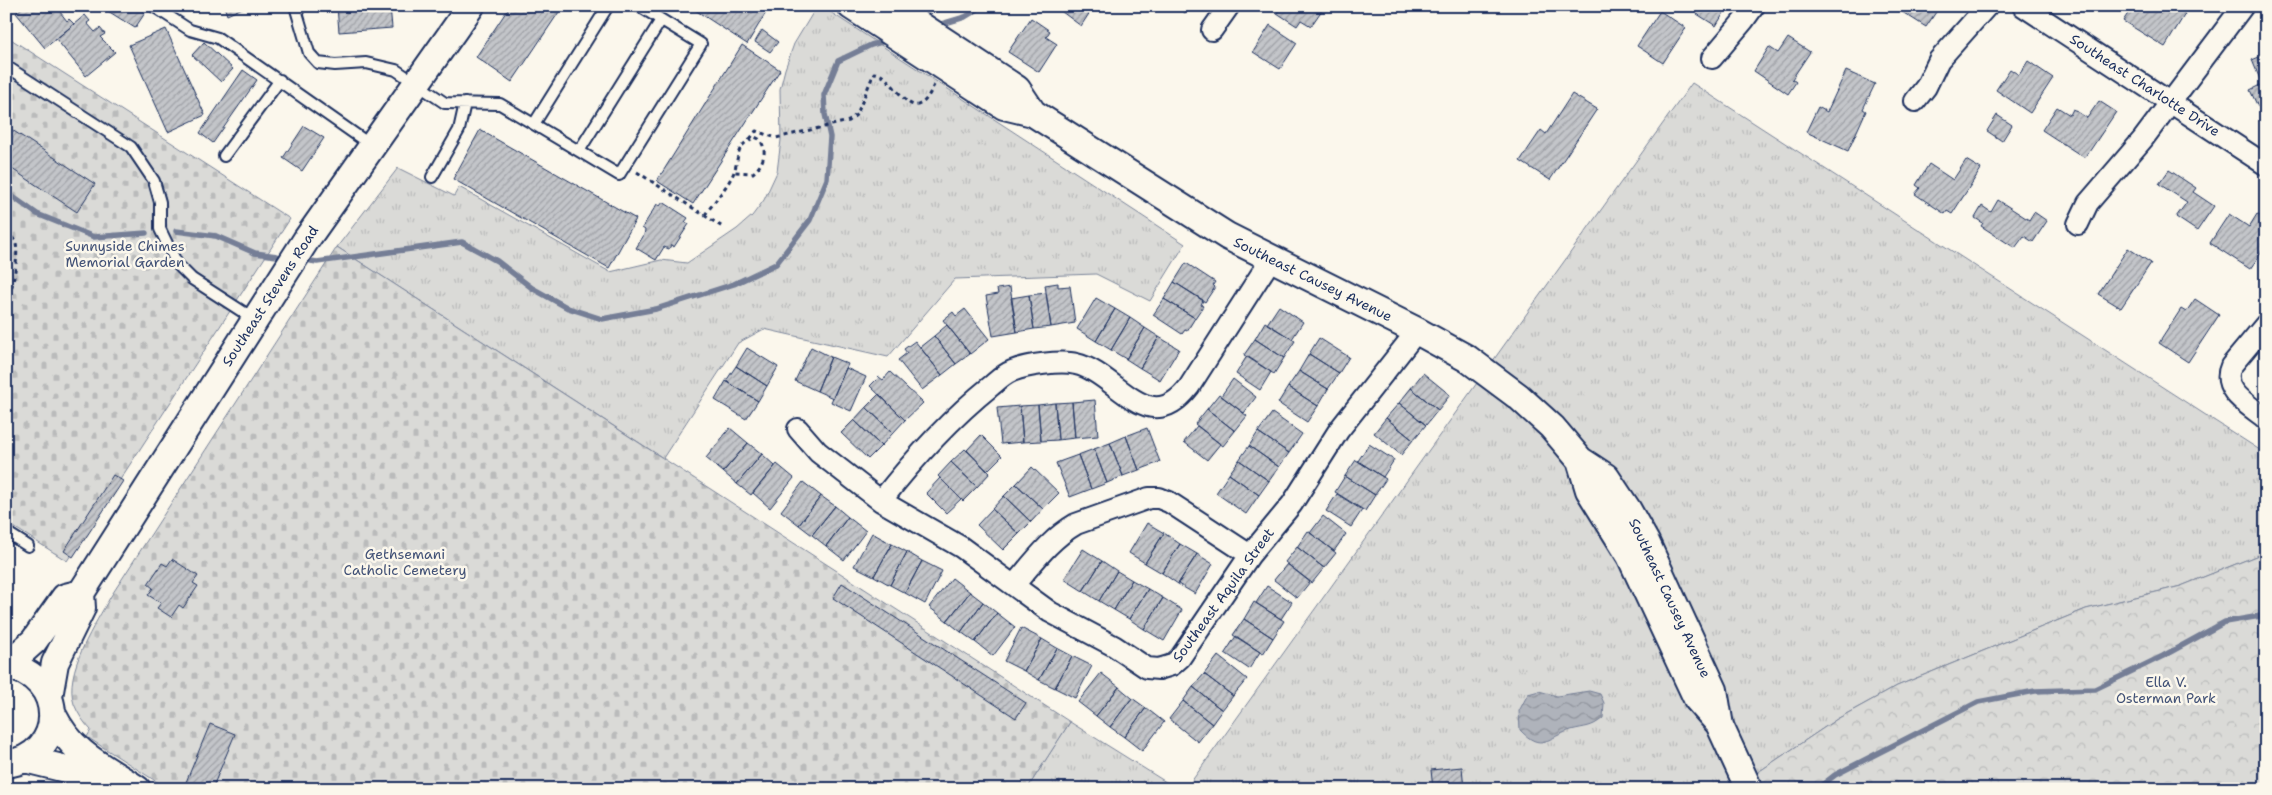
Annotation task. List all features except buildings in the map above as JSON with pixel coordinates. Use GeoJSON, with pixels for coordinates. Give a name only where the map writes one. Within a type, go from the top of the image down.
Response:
{"type":"FeatureCollection","features":[{"type":"Feature","properties":{"kind":"street","name":"Southeast Stevens Road"},"geometry":{"type":"LineString","coordinates":[[16,762],[34,754],[45,742],[50,732],[54,663],[82,608],[80,593],[306,240],[470,6]]}},
{"type":"Feature","properties":{"kind":"street","name":"Southeast Causey Avenue"},"geometry":{"type":"LineString","coordinates":[[851,6],[889,14],[971,58],[1017,89],[1033,113]]}},
{"type":"Feature","properties":{"kind":"street"},"geometry":{"type":"LineString","coordinates":[[1212,30],[1229,6]]}},
{"type":"Feature","properties":{"kind":"street"},"geometry":{"type":"LineString","coordinates":[[1712,58],[1754,6]]}},
{"type":"Feature","properties":{"kind":"street"},"geometry":{"type":"LineString","coordinates":[[1916,101],[1939,60],[1987,6]]}},
{"type":"Feature","properties":{"kind":"street","name":"Southeast Charlotte Drive"},"geometry":{"type":"LineString","coordinates":[[2023,6],[2171,101],[2266,165]]}},
{"type":"Feature","properties":{"kind":"street"},"geometry":{"type":"LineString","coordinates":[[2078,224],[2088,203],[2137,147],[2243,6]]}},
{"type":"Feature","properties":{"kind":"street","name":"Southeast Causey Avenue"},"geometry":{"type":"LineString","coordinates":[[889,14],[943,67],[1004,106],[1033,113],[1227,236],[1417,330],[1468,359],[1519,397],[1552,427],[1580,460],[1606,477],[1628,510],[1646,542],[1714,690],[1720,726],[1747,784]]}},
{"type":"Feature","properties":{"kind":"street"},"geometry":{"type":"LineString","coordinates":[[881,501],[966,406],[1012,370],[1053,363],[1076,364],[1087,368],[1142,404],[1162,408],[1172,404],[1180,399],[1189,387],[1271,258]]}},
{"type":"Feature","properties":{"kind":"street"},"geometry":{"type":"LineString","coordinates":[[2266,324],[2231,366],[2228,374],[2228,384],[2236,394],[2266,419]]}},
{"type":"Feature","properties":{"kind":"street","name":"Southeast Aquila Street"},"geometry":{"type":"LineString","coordinates":[[798,429],[818,452],[881,501],[961,546],[1050,612],[1114,646],[1138,663],[1148,668],[1159,669],[1172,665],[1180,658],[1250,555],[1292,504],[1339,430],[1417,330]]}},
{"type":"Feature","properties":{"kind":"street"},"geometry":{"type":"LineString","coordinates":[[1014,585],[1056,537],[1066,530],[1076,524],[1149,498],[1160,498],[1169,502],[1250,555]]}},
{"type":"Feature","properties":{"kind":"street","name":"Southeast Stevens Road"},"geometry":{"type":"LineString","coordinates":[[6,666],[34,641],[64,597],[80,593]]}},
{"type":"Feature","properties":{"kind":"street"},"geometry":{"type":"LineString","coordinates":[[6,666],[31,675],[43,686],[65,736],[77,750],[137,789]]}},
{"type":"Feature","properties":{"kind":"street"},"geometry":{"type":"LineString","coordinates":[[16,762],[48,763],[66,769],[96,789]]}},
{"type":"Feature","properties":{"kind":"lane"},"geometry":{"type":"LineString","coordinates":[[153,6],[190,30],[218,38],[372,146]]}},
{"type":"Feature","properties":{"kind":"lane"},"geometry":{"type":"LineString","coordinates":[[294,6],[309,53],[318,63],[335,65],[366,63],[396,70],[445,103],[500,104],[619,175],[701,44],[639,6]]}},
{"type":"Feature","properties":{"kind":"lane"},"geometry":{"type":"LineString","coordinates":[[534,124],[608,6]]}},
{"type":"Feature","properties":{"kind":"lane"},"geometry":{"type":"LineString","coordinates":[[579,151],[661,20]]}},
{"type":"Feature","properties":{"kind":"lane"},"geometry":{"type":"LineString","coordinates":[[6,66],[131,147],[154,181],[160,202],[160,229],[177,264],[192,279],[255,320]]}},
{"type":"Feature","properties":{"kind":"lane"},"geometry":{"type":"LineString","coordinates":[[224,156],[280,80]]}},
{"type":"Feature","properties":{"kind":"lane"},"geometry":{"type":"LineString","coordinates":[[432,177],[459,130],[465,103]]}},
{"type":"Feature","properties":{"kind":"lane"},"geometry":{"type":"LineString","coordinates":[[6,532],[28,546]]}},
{"type":"Feature","properties":{"kind":"path"},"geometry":{"type":"LineString","coordinates":[[705,215],[734,172],[742,145],[756,131],[776,138],[849,120],[857,114],[874,73],[879,73],[886,78],[904,99],[914,106],[919,106],[924,101],[943,67]]}},
{"type":"Feature","properties":{"kind":"path"},"geometry":{"type":"LineString","coordinates":[[734,172],[753,173],[762,163],[764,148],[762,142],[755,137],[750,139]]}},
{"type":"Feature","properties":{"kind":"path"},"geometry":{"type":"LineString","coordinates":[[626,165],[724,228]]}},
{"type":"Feature","properties":{"kind":"path"},"geometry":{"type":"LineString","coordinates":[[6,232],[10,234],[16,244],[11,290],[6,303]]}},
{"type":"Feature","properties":{"kind":"green space"},"geometry":{"type":"Polygon","coordinates":[[[817,6],[821,6],[1185,244],[1150,301],[1096,274],[955,279],[888,357],[764,329],[738,343],[663,458],[337,247],[398,168],[454,196],[459,187],[610,272],[661,260],[687,263],[737,229],[752,216],[764,200],[777,172],[781,140],[780,89],[785,69],[794,44],[817,6]]]}},
{"type":"Feature","properties":{"kind":"green space","name":"Sunnyside Chimes Memorial Garden"},"geometry":{"type":"Polygon","coordinates":[[[6,36],[290,219],[67,561],[6,522],[6,36]]]}},
{"type":"Feature","properties":{"kind":"green space"},"geometry":{"type":"Polygon","coordinates":[[[1692,83],[2266,454],[2266,552],[2181,586],[2086,609],[1897,686],[1837,719],[1733,789],[1186,789],[1692,83]]]}},
{"type":"Feature","properties":{"kind":"green space","name":"Gethsemani Catholic Cemetery"},"geometry":{"type":"Polygon","coordinates":[[[337,247],[1070,722],[1027,789],[168,789],[87,737],[91,730],[77,711],[72,691],[77,663],[90,634],[111,596],[337,247]]]}},
{"type":"Feature","properties":{"kind":"green space","name":"Ella V. Osterman Park"},"geometry":{"type":"Polygon","coordinates":[[[2266,552],[2266,789],[1733,789],[1837,719],[1897,686],[2086,609],[2181,586],[2266,552]]]}},
{"type":"Feature","properties":{"kind":"green space"},"geometry":{"type":"Polygon","coordinates":[[[1070,722],[1177,789],[1027,789],[1070,722]]]}},
{"type":"Feature","properties":{"kind":"water"},"geometry":{"type":"Polygon","coordinates":[[[1539,691],[1557,696],[1589,691],[1600,694],[1604,703],[1603,718],[1592,725],[1571,730],[1545,741],[1534,741],[1520,730],[1519,711],[1528,694],[1539,691]]]}},
{"type":"Feature","properties":{"kind":"waterway"},"geometry":{"type":"LineString","coordinates":[[935,26],[965,17],[983,6]]}},
{"type":"Feature","properties":{"kind":"waterway"},"geometry":{"type":"LineString","coordinates":[[311,261],[317,262],[462,242],[497,261],[532,288],[568,308],[602,319],[656,309],[734,284],[776,264],[810,220],[827,179],[830,137],[825,114],[824,95],[838,61],[871,45],[888,40]]}},
{"type":"Feature","properties":{"kind":"waterway"},"geometry":{"type":"LineString","coordinates":[[6,192],[37,214],[94,237],[146,233]]}},
{"type":"Feature","properties":{"kind":"waterway"},"geometry":{"type":"LineString","coordinates":[[176,231],[216,236],[255,253],[277,256]]}},
{"type":"Feature","properties":{"kind":"waterway"},"geometry":{"type":"LineString","coordinates":[[1817,789],[1835,775],[1978,702],[2035,691],[2095,689],[2163,656],[2225,622],[2266,615]]}}]}
